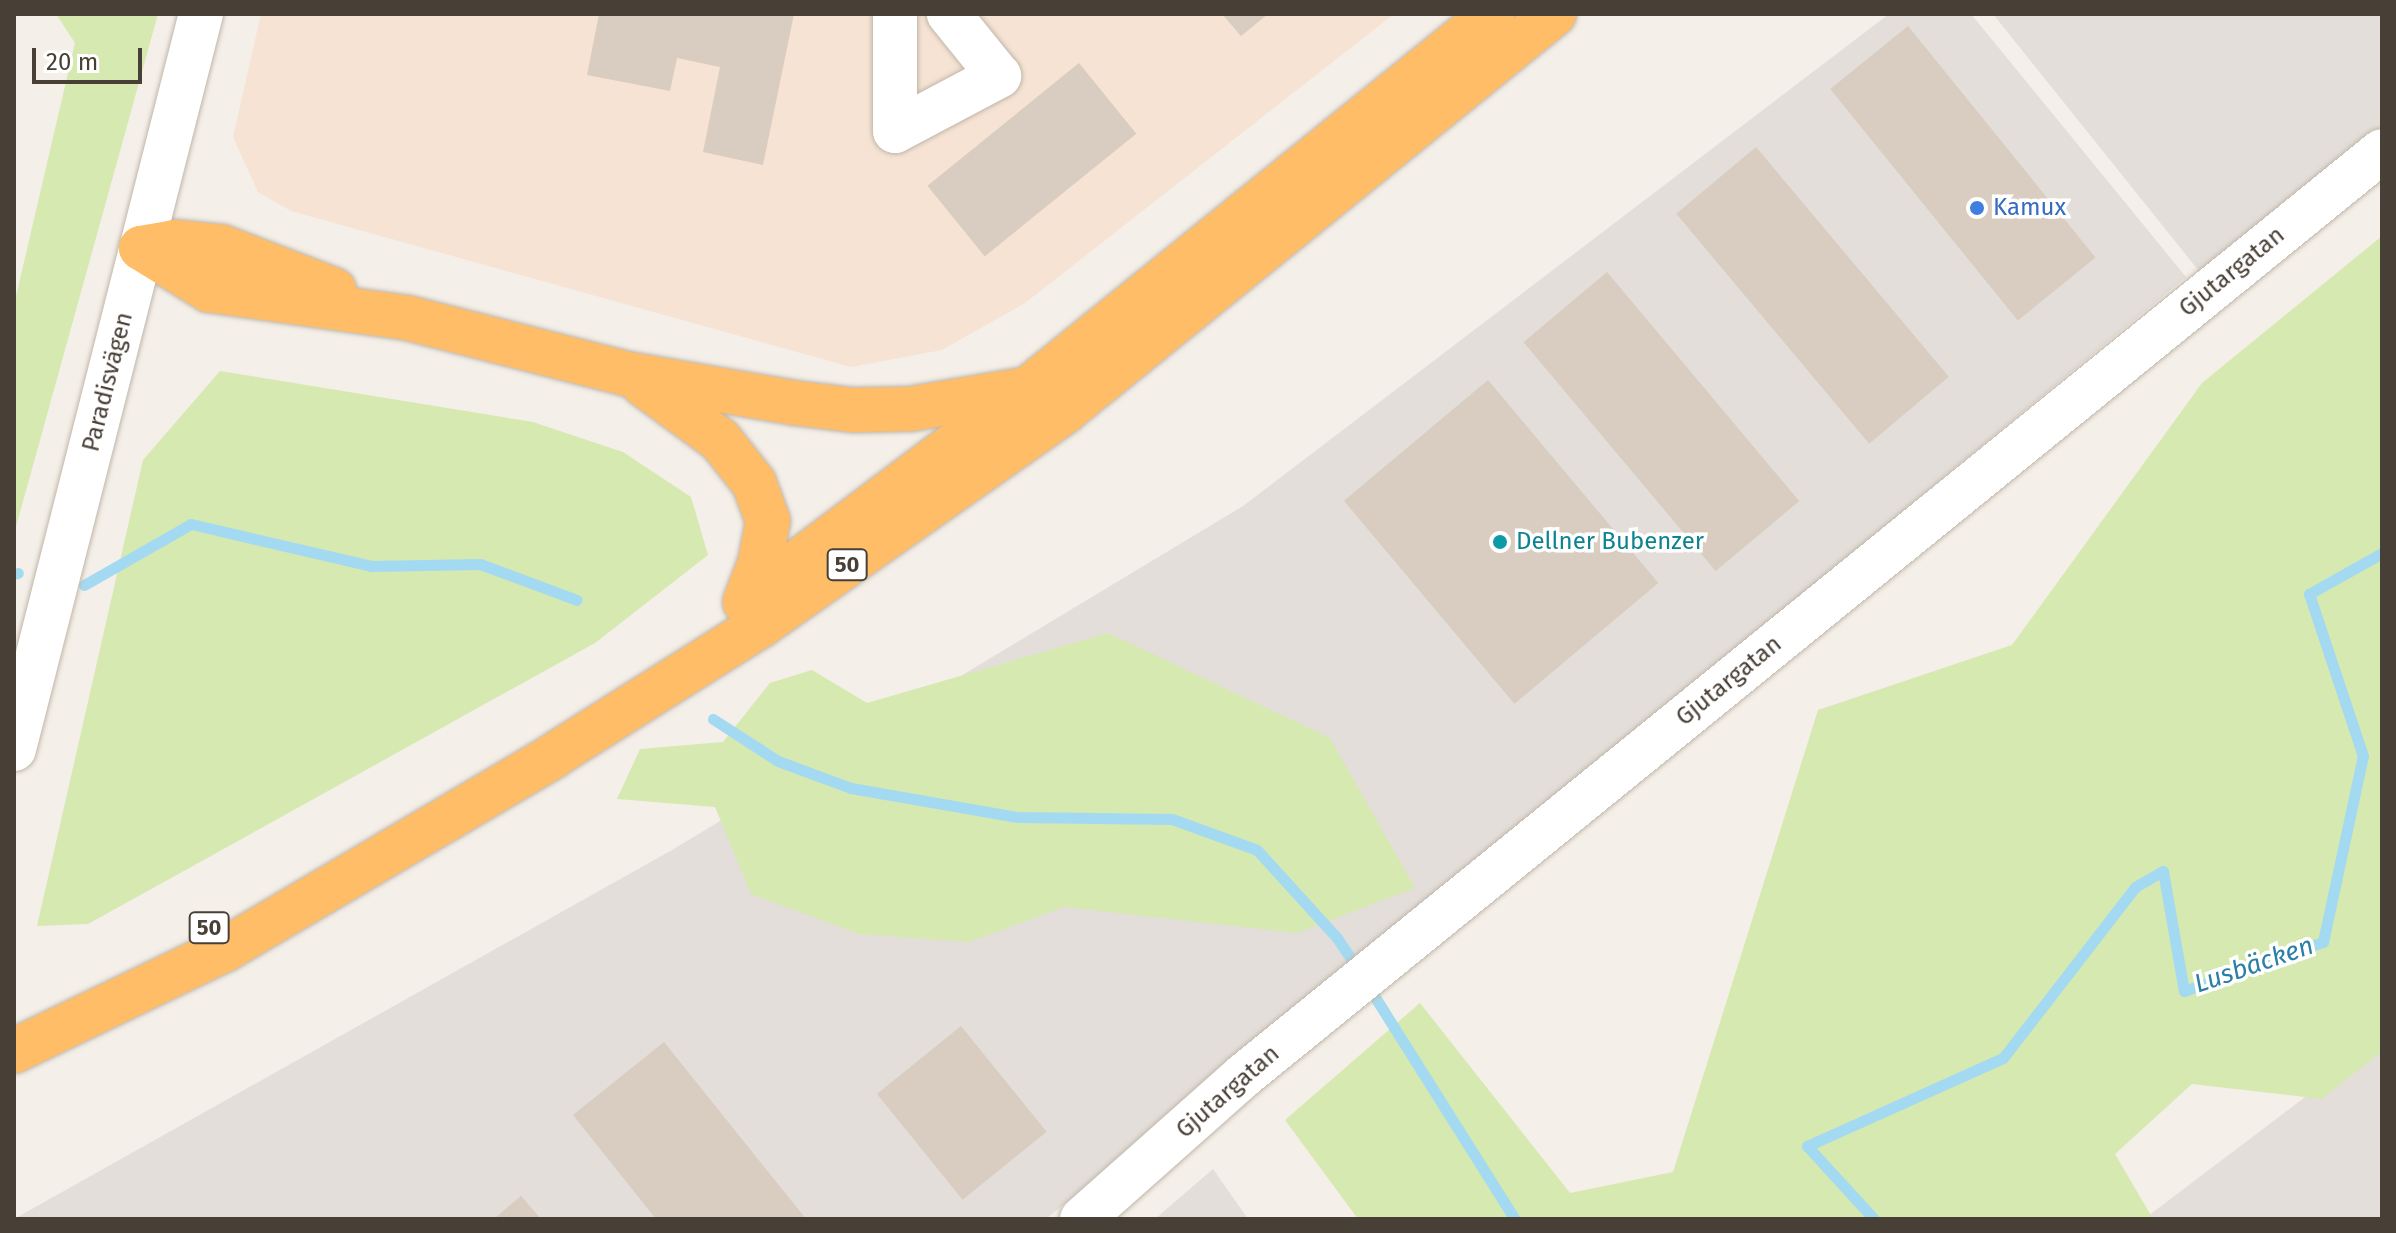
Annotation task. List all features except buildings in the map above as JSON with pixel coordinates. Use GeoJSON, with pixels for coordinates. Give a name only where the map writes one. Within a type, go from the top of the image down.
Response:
{"type":"FeatureCollection","features":[{"type":"Feature","properties":{"kind":"highway","name":"50"},"geometry":{"type":"LineString","coordinates":[[14,1051],[74,1008],[543,730],[745,602],[1028,389],[1492,14]]}},
{"type":"Feature","properties":{"kind":"highway","name":"50"},"geometry":{"type":"LineString","coordinates":[[14,1019],[74,1008],[226,949],[358,872],[761,625],[1065,411],[1554,14]]}},
{"type":"Feature","properties":{"kind":"highway"},"geometry":{"type":"LineString","coordinates":[[141,248],[209,290],[408,318],[627,374],[853,410],[947,405],[1028,389]]}},
{"type":"Feature","properties":{"kind":"highway"},"geometry":{"type":"LineString","coordinates":[[627,374],[698,420],[754,483],[768,521],[760,563],[745,602]]}},
{"type":"Feature","properties":{"kind":"street","name":"Paradisvägen"},"geometry":{"type":"LineString","coordinates":[[14,749],[201,14]]}},
{"type":"Feature","properties":{"kind":"street"},"geometry":{"type":"LineString","coordinates":[[895,14],[895,131],[999,76],[949,14]]}},
{"type":"Feature","properties":{"kind":"street","name":"Gjutargatan"},"geometry":{"type":"LineString","coordinates":[[1082,1219],[1243,1076],[2382,151]]}},
{"type":"Feature","properties":{"kind":"shaded area"},"geometry":{"type":"Polygon","coordinates":[[[261,14],[1394,14],[1025,303],[942,350],[851,367],[291,211],[258,192],[233,137],[261,14]]]}},
{"type":"Feature","properties":{"kind":"shaded area"},"geometry":{"type":"Polygon","coordinates":[[[1889,14],[1971,14],[2186,277],[1046,1219],[14,1219],[672,850],[1243,506],[1889,14]]]}},
{"type":"Feature","properties":{"kind":"shaded area"},"geometry":{"type":"Polygon","coordinates":[[[1993,14],[2382,14],[2382,138],[2203,276],[1993,14]]]}},
{"type":"Feature","properties":{"kind":"shaded area"},"geometry":{"type":"Polygon","coordinates":[[[2382,1039],[2382,1219],[2144,1219],[2382,1039]]]}},
{"type":"Feature","properties":{"kind":"shaded area"},"geometry":{"type":"Polygon","coordinates":[[[1213,1169],[1248,1219],[1155,1219],[1213,1169]]]}},
{"type":"Feature","properties":{"kind":"green space"},"geometry":{"type":"Polygon","coordinates":[[[56,14],[158,14],[14,534],[14,305],[75,43],[56,14]]]}},
{"type":"Feature","properties":{"kind":"green space"},"geometry":{"type":"Polygon","coordinates":[[[2382,236],[2382,1051],[2322,1099],[2192,1084],[2115,1154],[2153,1219],[1358,1219],[1285,1120],[1420,1003],[1570,1193],[1673,1172],[1818,710],[2012,645],[2202,383],[2382,236]]]}},
{"type":"Feature","properties":{"kind":"green space"},"geometry":{"type":"Polygon","coordinates":[[[220,371],[533,422],[623,452],[691,497],[708,555],[595,643],[88,924],[37,926],[143,460],[220,371]]]}},
{"type":"Feature","properties":{"kind":"green space"},"geometry":{"type":"Polygon","coordinates":[[[1108,633],[1330,738],[1415,888],[1297,933],[1064,907],[969,942],[859,934],[751,894],[715,807],[617,799],[640,749],[723,742],[770,683],[812,670],[867,703],[1108,633]]]}},
{"type":"Feature","properties":{"kind":"waterway"},"geometry":{"type":"LineString","coordinates":[[84,585],[191,524],[371,566],[480,564],[577,600]]}},
{"type":"Feature","properties":{"kind":"waterway","name":"Lusbäcken"},"geometry":{"type":"LineString","coordinates":[[1874,1219],[1807,1146],[2003,1058],[2135,887],[2163,871],[2184,991],[2323,942],[2363,756],[2309,594],[2382,553]]}},
{"type":"Feature","properties":{"kind":"waterway"},"geometry":{"type":"LineString","coordinates":[[14,574],[18,573]]}},
{"type":"Feature","properties":{"kind":"waterway"},"geometry":{"type":"LineString","coordinates":[[713,719],[778,761],[851,788],[1018,817],[1172,819],[1257,850],[1337,938],[1359,971]]}},
{"type":"Feature","properties":{"kind":"waterway"},"geometry":{"type":"LineString","coordinates":[[1368,986],[1515,1219]]}},
{"type":"Feature","properties":{"kind":"place","name":"Kamux"},"geometry":{"type":"Point","coordinates":[1977,208]}},
{"type":"Feature","properties":{"kind":"place","name":"Dellner Bubenzer"},"geometry":{"type":"Point","coordinates":[1500,542]}}]}
